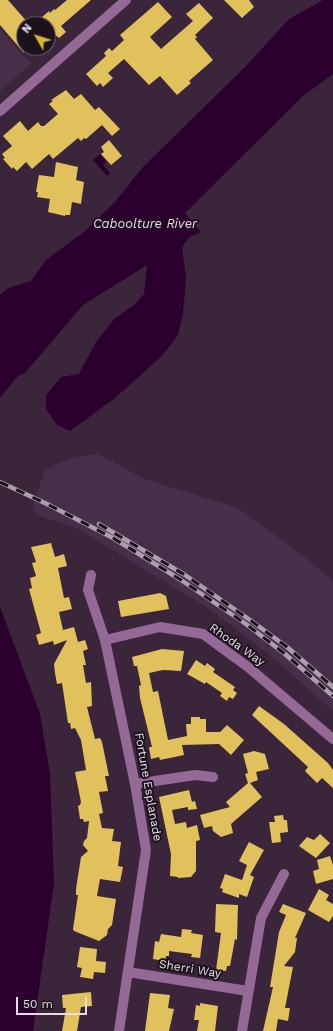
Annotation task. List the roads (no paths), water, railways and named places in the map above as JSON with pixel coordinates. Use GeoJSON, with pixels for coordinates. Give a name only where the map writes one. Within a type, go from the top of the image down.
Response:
{"type":"FeatureCollection","features":[{"type":"Feature","properties":{"kind":"street"},"geometry":{"type":"LineString","coordinates":[[0,111],[126,0]]}},
{"type":"Feature","properties":{"kind":"street","name":"Fortune Esplanade"},"geometry":{"type":"LineString","coordinates":[[91,575],[88,590],[105,640],[135,784],[146,850],[119,1031]]}},
{"type":"Feature","properties":{"kind":"street","name":"Rhoda Way"},"geometry":{"type":"LineString","coordinates":[[105,640],[160,627],[203,634],[248,667],[333,739]]}},
{"type":"Feature","properties":{"kind":"street"},"geometry":{"type":"LineString","coordinates":[[135,784],[195,775],[213,777]]}},
{"type":"Feature","properties":{"kind":"street"},"geometry":{"type":"LineString","coordinates":[[242,1031],[261,918],[284,874]]}},
{"type":"Feature","properties":{"kind":"street","name":"Sherri Way"},"geometry":{"type":"LineString","coordinates":[[128,972],[248,991]]}},
{"type":"Feature","properties":{"kind":"water","name":"Caboolture River"},"geometry":{"type":"Polygon","coordinates":[[[323,0],[333,0],[333,74],[303,96],[185,213],[201,232],[189,237],[182,247],[186,278],[183,314],[178,335],[163,355],[115,398],[70,431],[57,425],[46,409],[46,395],[61,377],[79,374],[96,342],[114,319],[134,305],[144,294],[147,265],[83,305],[25,373],[18,376],[0,398],[0,295],[8,288],[31,281],[46,260],[85,231],[114,203],[143,167],[246,66],[289,19],[323,0]]]}},
{"type":"Feature","properties":{"kind":"water"},"geometry":{"type":"Polygon","coordinates":[[[100,154],[106,161],[103,165],[110,173],[107,176],[93,160],[100,154]]]}},
{"type":"Feature","properties":{"kind":"water"},"geometry":{"type":"Polygon","coordinates":[[[0,607],[40,714],[50,774],[54,883],[33,1031],[0,1031],[0,607]]]}},
{"type":"Feature","properties":{"kind":"railway"},"geometry":{"type":"LineString","coordinates":[[0,482],[113,538],[181,580],[246,624],[285,654],[333,696]]}},
{"type":"Feature","properties":{"kind":"railway"},"geometry":{"type":"LineString","coordinates":[[99,524],[185,575],[250,620],[287,647],[333,687]]}}]}
